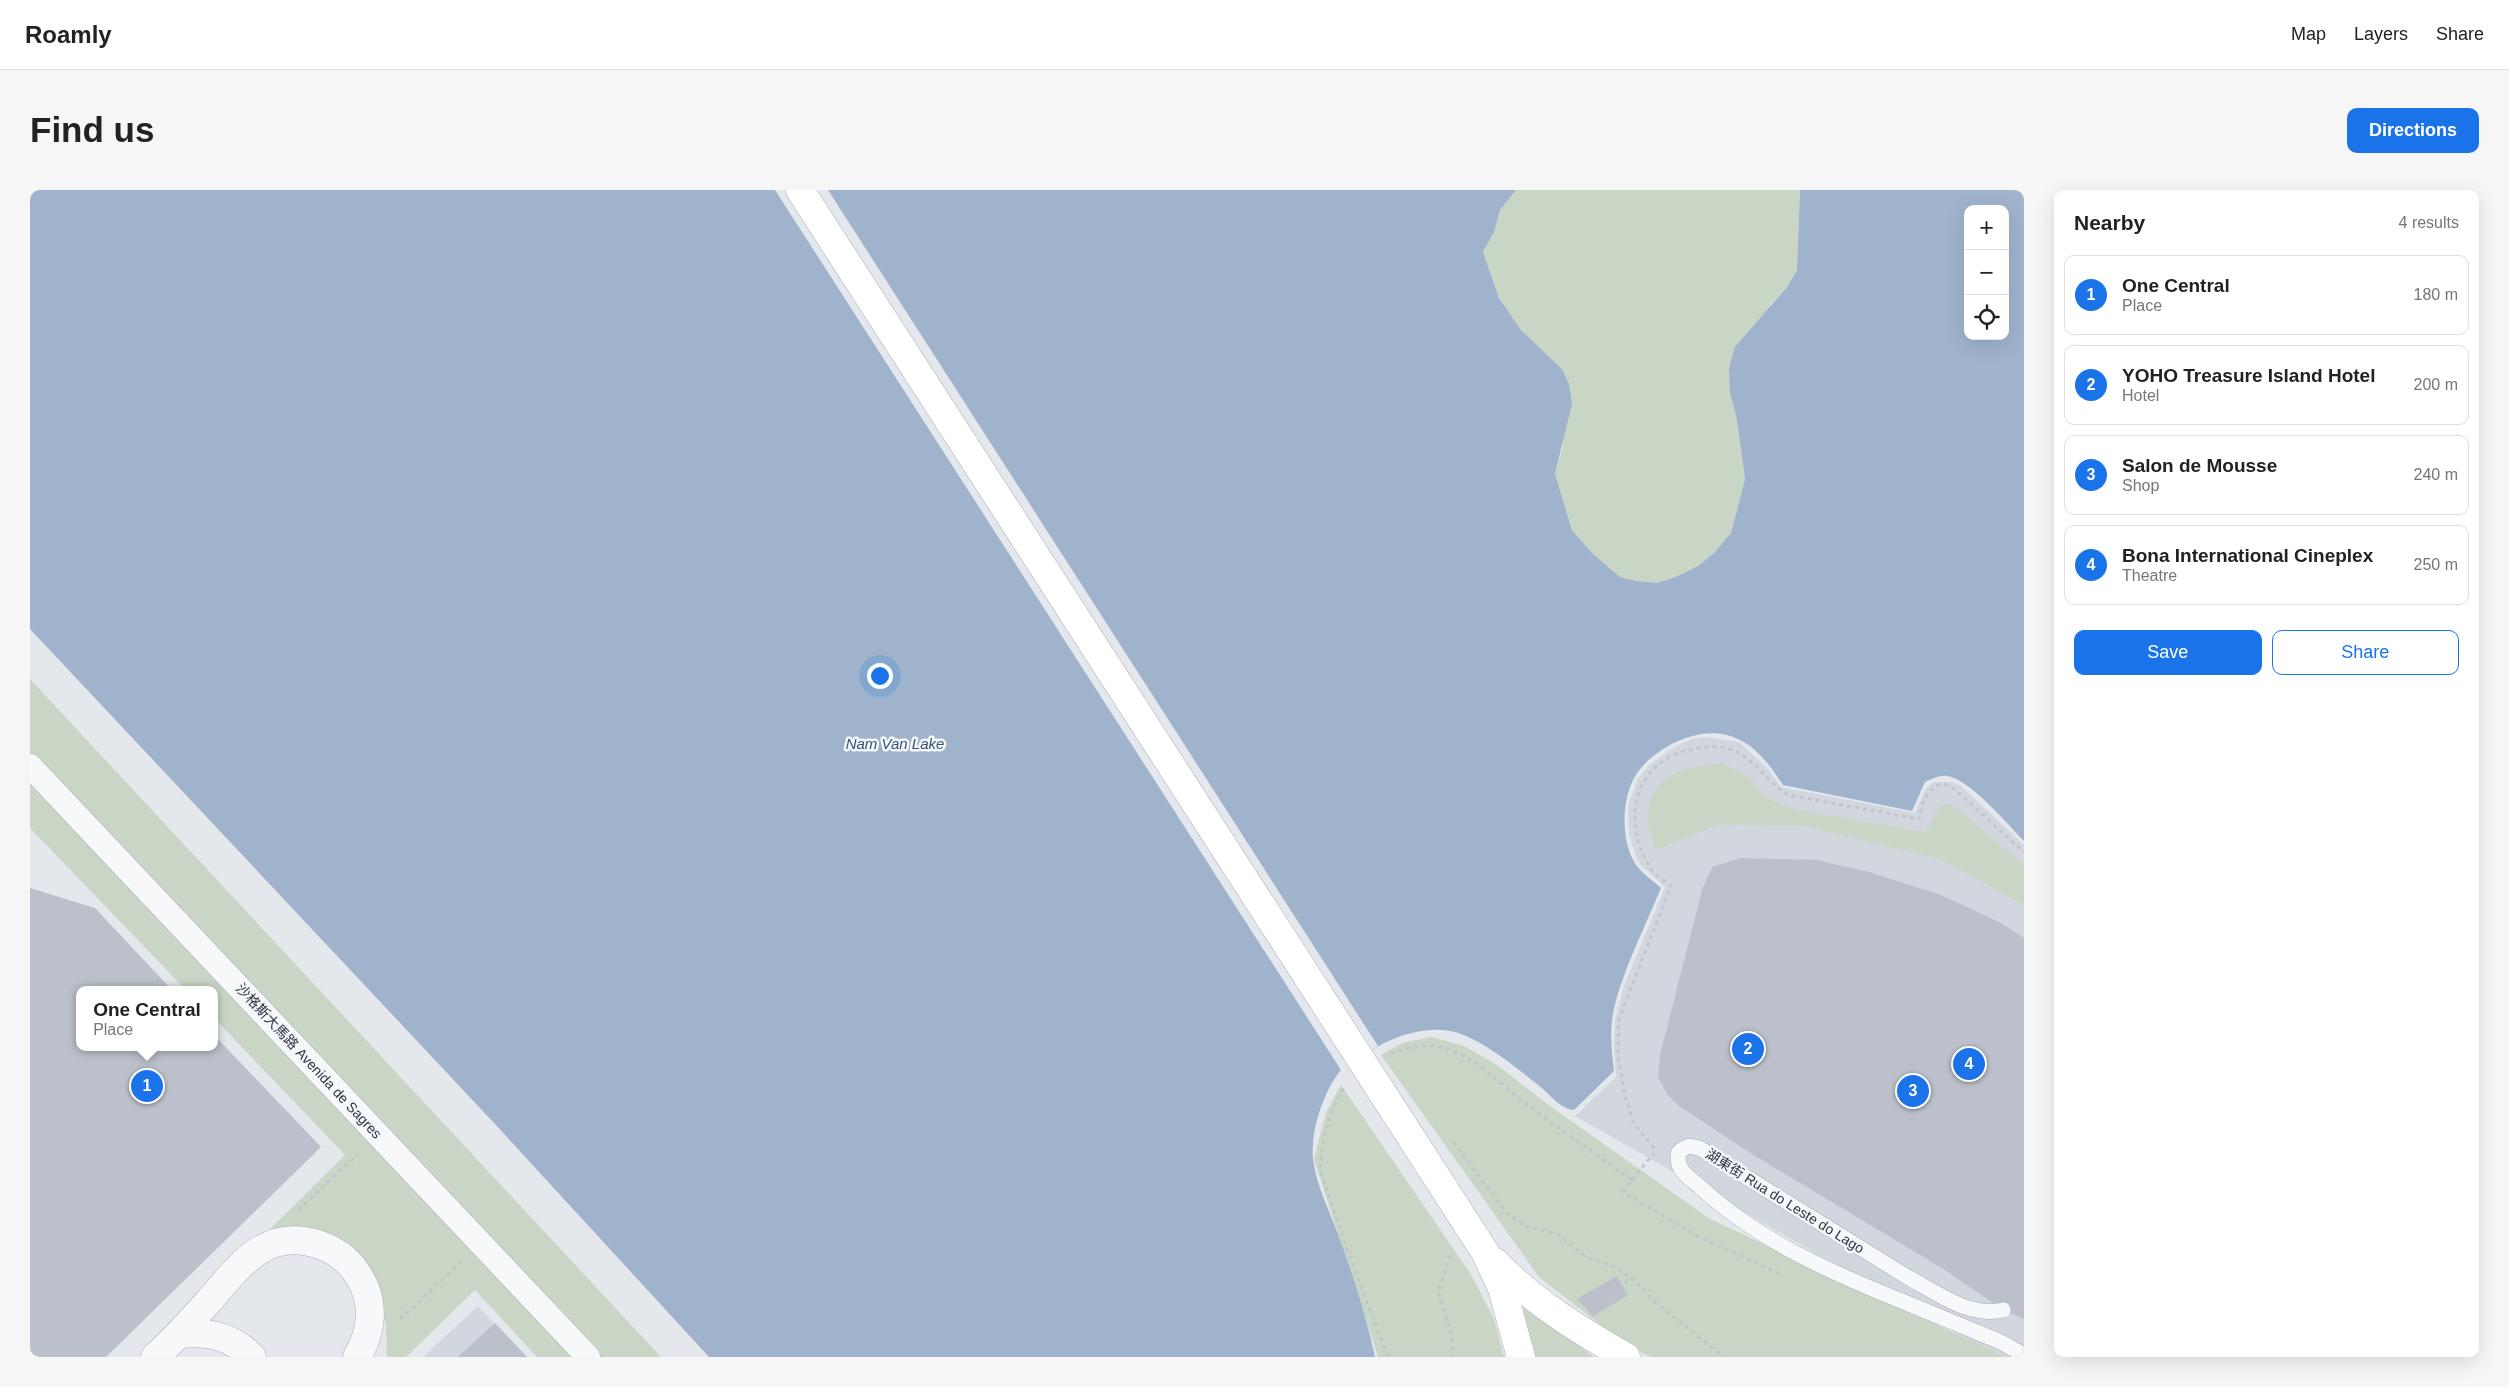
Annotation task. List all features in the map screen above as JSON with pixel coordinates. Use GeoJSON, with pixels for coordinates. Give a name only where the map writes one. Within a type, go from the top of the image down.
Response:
{"type":"FeatureCollection","features":[{"type":"Feature","properties":{"kind":"main road"},"geometry":{"type":"LineString","coordinates":[[800,190],[1485,1252],[1502,1288],[1520,1357]]}},
{"type":"Feature","properties":{"kind":"main road"},"geometry":{"type":"LineString","coordinates":[[1485,1252],[1512,1280],[1544,1304],[1592,1337],[1626,1357]]}},
{"type":"Feature","properties":{"kind":"street","name":"沙格斯大馬路 Avenida de Sagres"},"geometry":{"type":"LineString","coordinates":[[30,766],[588,1357]]}},
{"type":"Feature","properties":{"kind":"street"},"geometry":{"type":"LineString","coordinates":[[170,1347],[246,1258],[280,1242],[305,1241],[329,1248],[340,1255],[349,1263],[364,1284],[368,1296],[370,1321],[368,1333],[357,1357]]}},
{"type":"Feature","properties":{"kind":"street"},"geometry":{"type":"LineString","coordinates":[[170,1347],[206,1333],[219,1336],[241,1347],[252,1357]]}},
{"type":"Feature","properties":{"kind":"lane","name":"湖東街 Rua do Leste do Lago"},"geometry":{"type":"LineString","coordinates":[[2003,1310],[1991,1313],[1968,1309],[1909,1278],[1701,1149],[1692,1146],[1684,1147],[1678,1153],[1678,1164],[1682,1171],[1711,1198],[1770,1239],[1850,1280],[2001,1342],[2024,1355]]}},
{"type":"Feature","properties":{"kind":"path"},"geometry":{"type":"LineString","coordinates":[[1623,1192],[1656,1150],[1634,1124],[1625,1096],[1618,1056],[1619,1019],[1671,886],[1652,871],[1642,852],[1633,814],[1638,792],[1650,773],[1665,760],[1678,753],[1701,747],[1726,748],[1749,760],[1774,787],[1788,795],[1919,819],[1924,798],[1932,788],[1939,784],[1947,784],[2024,852]]}},
{"type":"Feature","properties":{"kind":"path"},"geometry":{"type":"LineString","coordinates":[[1386,1055],[1420,1045],[1442,1047],[1466,1056],[1491,1073],[1524,1102],[1632,1180]]}},
{"type":"Feature","properties":{"kind":"path"},"geometry":{"type":"LineString","coordinates":[[1346,1086],[1340,1093],[1327,1125],[1320,1168],[1335,1216],[1388,1357]]}},
{"type":"Feature","properties":{"kind":"path"},"geometry":{"type":"LineString","coordinates":[[295,1213],[378,1135]]}},
{"type":"Feature","properties":{"kind":"path"},"geometry":{"type":"LineString","coordinates":[[1452,1141],[1506,1212],[1525,1226],[1557,1234],[1586,1257],[1612,1266],[1632,1278],[1654,1301],[1724,1357]]}},
{"type":"Feature","properties":{"kind":"path"},"geometry":{"type":"LineString","coordinates":[[395,1324],[481,1244]]}},
{"type":"Feature","properties":{"kind":"path"},"geometry":{"type":"LineString","coordinates":[[1451,1254],[1438,1291],[1452,1336],[1453,1357]]}},
{"type":"Feature","properties":{"kind":"path"},"geometry":{"type":"LineString","coordinates":[[1625,1283],[1632,1278]]}},
{"type":"Feature","properties":{"kind":"shaded area"},"geometry":{"type":"Polygon","coordinates":[[[1706,737],[1739,742],[1769,770],[1781,787],[1915,813],[1926,788],[1934,782],[1952,782],[1961,786],[2024,845],[2024,1357],[1998,1357],[1575,1116],[1616,1077],[1615,1020],[1624,986],[1665,887],[1641,865],[1636,857],[1629,834],[1628,805],[1638,779],[1648,766],[1674,747],[1692,739],[1706,737]]]}},
{"type":"Feature","properties":{"kind":"shaded area"},"geometry":{"type":"Polygon","coordinates":[[[478,1306],[526,1357],[423,1357],[478,1306]]]}},
{"type":"Feature","properties":{"kind":"green space"},"geometry":{"type":"Polygon","coordinates":[[[1516,190],[1800,190],[1797,270],[1787,287],[1771,304],[1730,393],[1737,420],[1745,479],[1731,533],[1714,553],[1698,566],[1676,577],[1657,583],[1620,577],[1592,553],[1572,530],[1555,474],[1563,447],[1562,369],[1521,330],[1499,298],[1483,252],[1494,232],[1500,210],[1516,190]]]}},
{"type":"Feature","properties":{"kind":"green space"},"geometry":{"type":"Polygon","coordinates":[[[30,679],[661,1357],[537,1357],[475,1290],[406,1357],[387,1357],[386,1326],[377,1289],[267,1232],[345,1155],[218,1022],[218,986],[182,986],[30,828],[30,679]]]}},
{"type":"Feature","properties":{"kind":"green space"},"geometry":{"type":"Polygon","coordinates":[[[1723,763],[1747,776],[1769,800],[1797,810],[1926,832],[1939,807],[1950,803],[2024,865],[2024,905],[1940,859],[1805,826],[1721,824],[1655,850],[1648,820],[1654,792],[1671,775],[1695,767],[1723,763]]]}},
{"type":"Feature","properties":{"kind":"green space"},"geometry":{"type":"Polygon","coordinates":[[[1431,1037],[1464,1046],[1497,1065],[1550,1106],[1710,1219],[2006,1357],[1650,1357],[1624,1343],[1539,1277],[1381,1055],[1402,1043],[1431,1037]]]}},
{"type":"Feature","properties":{"kind":"green space"},"geometry":{"type":"Polygon","coordinates":[[[1341,1085],[1472,1276],[1494,1319],[1504,1357],[1378,1357],[1314,1159],[1326,1113],[1341,1085]]]}},
{"type":"Feature","properties":{"kind":"green space"},"geometry":{"type":"Polygon","coordinates":[[[1523,1308],[1532,1310],[1594,1357],[1536,1357],[1523,1308]]]}},
{"type":"Feature","properties":{"kind":"water","name":"Nam Van Lake"},"geometry":{"type":"Polygon","coordinates":[[[30,190],[1516,190],[1500,210],[1494,232],[1483,252],[1499,298],[1521,330],[1562,369],[1569,384],[1572,404],[1555,474],[1572,530],[1592,553],[1620,577],[1657,583],[1676,577],[1698,566],[1714,553],[1731,533],[1745,479],[1737,420],[1730,393],[1729,368],[1735,347],[1787,287],[1797,270],[1800,190],[2024,190],[2024,841],[1977,793],[1956,779],[1947,776],[1925,782],[1912,811],[1783,785],[1769,765],[1752,747],[1725,734],[1697,735],[1669,745],[1657,753],[1637,773],[1625,806],[1625,832],[1631,855],[1638,868],[1661,888],[1632,954],[1619,990],[1611,1034],[1614,1071],[1574,1110],[1569,1109],[1557,1102],[1513,1065],[1477,1041],[1455,1032],[1432,1030],[1410,1033],[1379,1046],[1344,1067],[1330,1086],[1318,1115],[1314,1135],[1314,1167],[1354,1280],[1375,1357],[709,1357],[495,1124],[30,629],[30,190]]]}},
{"type":"Feature","properties":{"kind":"pier"},"geometry":{"type":"Polygon","coordinates":[[[775,190],[828,190],[1378,1046],[1341,1070],[775,190]]]}},
{"type":"Feature","properties":{"kind":"building"},"geometry":{"type":"Polygon","coordinates":[[[1740,858],[1817,860],[1869,872],[1941,895],[1999,922],[2024,938],[2024,1319],[2003,1310],[1945,1270],[1755,1156],[1679,1106],[1667,1094],[1658,1077],[1660,1055],[1702,890],[1712,867],[1740,858]]]}},
{"type":"Feature","properties":{"kind":"building"},"geometry":{"type":"Polygon","coordinates":[[[30,888],[95,908],[168,986],[76,986],[76,1051],[218,1051],[218,1039],[321,1147],[106,1357],[30,1357],[30,888]]]}},
{"type":"Feature","properties":{"kind":"building"},"geometry":{"type":"Polygon","coordinates":[[[1617,1276],[1628,1295],[1593,1316],[1577,1299],[1617,1276]]]}},
{"type":"Feature","properties":{"kind":"building"},"geometry":{"type":"Polygon","coordinates":[[[495,1323],[527,1357],[458,1357],[495,1323]]]}},
{"type":"Feature","properties":{"kind":"place","name":"YOHO Treasure Island Hotel"},"geometry":{"type":"Point","coordinates":[1748,1049]}},
{"type":"Feature","properties":{"kind":"place","name":"Bona International Cineplex"},"geometry":{"type":"Point","coordinates":[1969,1064]}},
{"type":"Feature","properties":{"kind":"place","name":"One Central"},"geometry":{"type":"Point","coordinates":[147,1086]}},
{"type":"Feature","properties":{"kind":"place","name":"Salon de Mousse"},"geometry":{"type":"Point","coordinates":[1913,1091]}}]}
